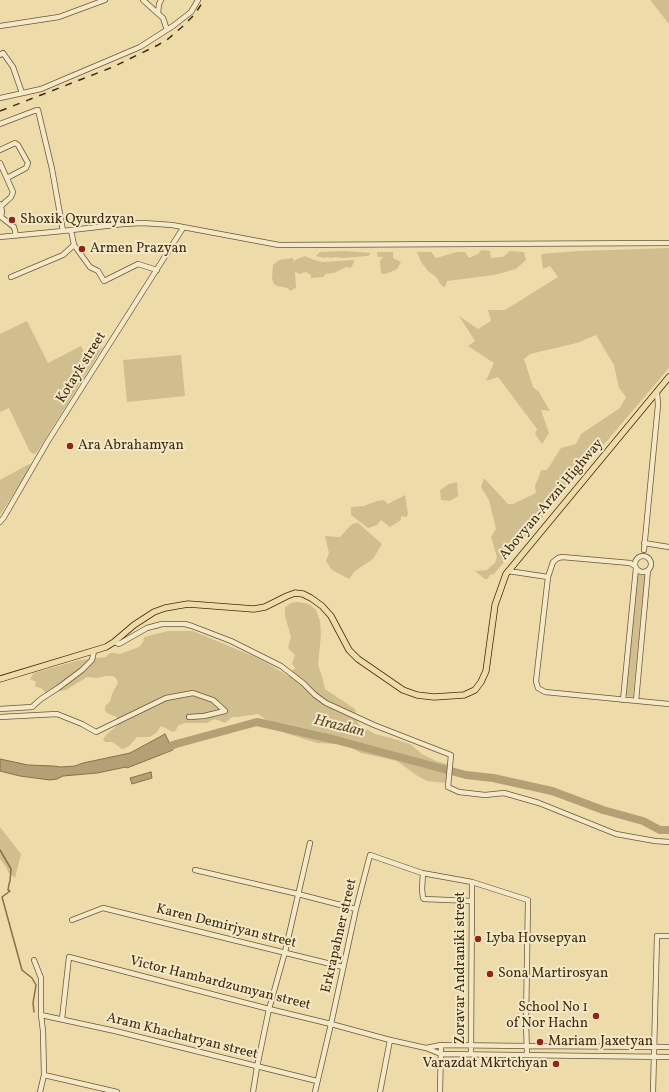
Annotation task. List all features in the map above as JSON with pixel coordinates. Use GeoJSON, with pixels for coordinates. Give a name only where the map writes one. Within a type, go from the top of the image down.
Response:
{"type":"FeatureCollection","features":[{"type":"Feature","properties":{"kind":"main road","name":"Abovyan-Arzni Highway"},"geometry":{"type":"LineString","coordinates":[[0,679],[106,647],[147,616],[165,608],[188,604],[254,609],[265,607],[295,593],[303,594],[322,606],[331,616],[349,650],[358,659],[403,690],[417,695],[434,697],[464,695],[474,690],[482,682],[486,671],[495,605],[506,574],[669,377]]}},
{"type":"Feature","properties":{"kind":"street"},"geometry":{"type":"LineString","coordinates":[[0,26],[58,17],[105,0]]}},
{"type":"Feature","properties":{"kind":"street"},"geometry":{"type":"LineString","coordinates":[[143,0],[163,18],[167,30]]}},
{"type":"Feature","properties":{"kind":"street"},"geometry":{"type":"LineString","coordinates":[[158,13],[161,0]]}},
{"type":"Feature","properties":{"kind":"street"},"geometry":{"type":"LineString","coordinates":[[0,98],[41,90],[140,47],[167,30],[191,12],[198,0]]}},
{"type":"Feature","properties":{"kind":"street"},"geometry":{"type":"LineString","coordinates":[[0,55],[4,53],[13,67],[22,93]]}},
{"type":"Feature","properties":{"kind":"street"},"geometry":{"type":"LineString","coordinates":[[0,124],[38,110],[52,169],[63,231]]}},
{"type":"Feature","properties":{"kind":"street"},"geometry":{"type":"LineString","coordinates":[[0,150],[15,143],[18,145],[28,163],[26,168],[7,178]]}},
{"type":"Feature","properties":{"kind":"street"},"geometry":{"type":"LineString","coordinates":[[0,163],[13,192],[8,200],[1,204],[1,216],[14,227],[16,235]]}},
{"type":"Feature","properties":{"kind":"street"},"geometry":{"type":"LineString","coordinates":[[0,237],[143,223],[168,224],[279,245],[669,243]]}},
{"type":"Feature","properties":{"kind":"street","name":"Kotayk street"},"geometry":{"type":"LineString","coordinates":[[0,522],[4,518],[48,441],[184,228]]}},
{"type":"Feature","properties":{"kind":"street"},"geometry":{"type":"LineString","coordinates":[[71,230],[74,245],[90,267],[98,271],[104,280],[138,264],[156,270]]}},
{"type":"Feature","properties":{"kind":"street"},"geometry":{"type":"LineString","coordinates":[[11,277],[63,255],[74,245]]}},
{"type":"Feature","properties":{"kind":"street"},"geometry":{"type":"LineString","coordinates":[[644,550],[658,405],[657,392]]}},
{"type":"Feature","properties":{"kind":"street"},"geometry":{"type":"LineString","coordinates":[[644,543],[669,547]]}},
{"type":"Feature","properties":{"kind":"street"},"geometry":{"type":"LineString","coordinates":[[623,700],[636,565],[639,557],[643,556],[648,559],[650,565],[648,570],[636,701]]}},
{"type":"Feature","properties":{"kind":"street"},"geometry":{"type":"LineString","coordinates":[[648,570],[641,572],[636,565],[630,563],[562,557],[558,558],[554,562],[548,577],[536,681],[538,688],[545,692],[669,704]]}},
{"type":"Feature","properties":{"kind":"street"},"geometry":{"type":"LineString","coordinates":[[508,571],[548,577]]}},
{"type":"Feature","properties":{"kind":"street"},"geometry":{"type":"LineString","coordinates":[[114,642],[119,644],[147,628],[162,624],[185,624],[192,626],[231,641],[281,666],[326,703],[374,725],[451,755],[448,787],[459,792],[485,795],[504,793],[540,803],[616,834],[669,842]]}},
{"type":"Feature","properties":{"kind":"street"},"geometry":{"type":"LineString","coordinates":[[0,709],[32,707],[82,670],[92,660],[94,651]]}},
{"type":"Feature","properties":{"kind":"street"},"geometry":{"type":"LineString","coordinates":[[0,717],[57,714],[82,724],[96,732],[166,698],[193,694],[213,700],[225,712],[189,717]]}},
{"type":"Feature","properties":{"kind":"street"},"geometry":{"type":"LineString","coordinates":[[252,1092],[269,1009],[285,952],[310,843]]}},
{"type":"Feature","properties":{"kind":"street","name":"Erkrapahner street"},"geometry":{"type":"LineString","coordinates":[[315,1092],[356,909],[370,855],[423,873]]}},
{"type":"Feature","properties":{"kind":"street"},"geometry":{"type":"LineString","coordinates":[[195,870],[356,909]]}},
{"type":"Feature","properties":{"kind":"street"},"geometry":{"type":"LineString","coordinates":[[472,901],[424,899],[422,889],[423,873],[472,882],[528,900],[526,1021],[527,1055]]}},
{"type":"Feature","properties":{"kind":"street","name":"Zoravar Andraniki street"},"geometry":{"type":"LineString","coordinates":[[471,1054],[472,882]]}},
{"type":"Feature","properties":{"kind":"street","name":"Karen Demirjyan street"},"geometry":{"type":"LineString","coordinates":[[72,920],[103,908],[343,967]]}},
{"type":"Feature","properties":{"kind":"street"},"geometry":{"type":"LineString","coordinates":[[653,1092],[657,936],[669,936]]}},
{"type":"Feature","properties":{"kind":"street","name":"Victor Hambardzumyan street"},"geometry":{"type":"LineString","coordinates":[[62,1019],[69,957],[426,1048]]}},
{"type":"Feature","properties":{"kind":"street"},"geometry":{"type":"LineString","coordinates":[[34,960],[41,978],[44,1075],[40,1092]]}},
{"type":"Feature","properties":{"kind":"street","name":"Aram Khachatryan street"},"geometry":{"type":"LineString","coordinates":[[41,1015],[115,1031],[317,1081]]}},
{"type":"Feature","properties":{"kind":"street"},"geometry":{"type":"LineString","coordinates":[[380,1092],[390,1040]]}},
{"type":"Feature","properties":{"kind":"street"},"geometry":{"type":"LineString","coordinates":[[440,1092],[442,1045]]}},
{"type":"Feature","properties":{"kind":"street"},"geometry":{"type":"LineString","coordinates":[[426,1048],[442,1045],[669,1047]]}},
{"type":"Feature","properties":{"kind":"street"},"geometry":{"type":"LineString","coordinates":[[426,1048],[441,1054],[669,1056]]}},
{"type":"Feature","properties":{"kind":"street"},"geometry":{"type":"LineString","coordinates":[[44,1075],[117,1092]]}},
{"type":"Feature","properties":{"kind":"shaded area"},"geometry":{"type":"Polygon","coordinates":[[[669,0],[669,24],[651,1],[669,0]]]}},
{"type":"Feature","properties":{"kind":"shaded area"},"geometry":{"type":"Polygon","coordinates":[[[669,248],[669,368],[493,575],[491,574],[487,579],[485,579],[475,571],[487,570],[495,563],[497,557],[491,537],[496,529],[489,500],[481,487],[484,478],[508,504],[513,504],[536,493],[535,485],[541,470],[547,470],[561,448],[576,444],[581,434],[620,408],[626,397],[619,388],[614,365],[596,335],[577,343],[530,354],[524,359],[533,387],[539,392],[550,411],[541,410],[549,433],[542,444],[535,434],[537,429],[498,377],[486,381],[494,363],[468,346],[475,341],[459,316],[478,329],[491,321],[488,310],[505,310],[558,277],[550,266],[543,269],[541,254],[579,251],[669,248]]]}},
{"type":"Feature","properties":{"kind":"shaded area"},"geometry":{"type":"Polygon","coordinates":[[[481,250],[490,251],[491,258],[503,257],[510,251],[524,252],[526,260],[516,269],[494,275],[447,281],[445,287],[442,286],[436,277],[428,271],[421,262],[417,252],[431,252],[436,258],[457,252],[465,252],[469,258],[478,254],[481,250]]]}},
{"type":"Feature","properties":{"kind":"shaded area"},"geometry":{"type":"Polygon","coordinates":[[[345,251],[371,253],[368,256],[342,258],[324,258],[316,256],[320,252],[345,251]]]}},
{"type":"Feature","properties":{"kind":"shaded area"},"geometry":{"type":"Polygon","coordinates":[[[377,252],[393,252],[393,258],[401,262],[397,269],[386,274],[381,274],[380,261],[383,257],[378,257],[377,252]]]}},
{"type":"Feature","properties":{"kind":"shaded area"},"geometry":{"type":"Polygon","coordinates":[[[305,256],[323,262],[355,260],[351,268],[346,267],[334,273],[325,274],[324,277],[311,278],[311,275],[306,272],[299,274],[295,271],[296,288],[290,291],[288,288],[274,284],[272,279],[273,265],[279,260],[293,258],[294,263],[295,260],[305,256]]]}},
{"type":"Feature","properties":{"kind":"shaded area"},"geometry":{"type":"Polygon","coordinates":[[[27,321],[48,363],[81,346],[85,353],[103,347],[37,452],[34,454],[30,452],[9,408],[0,412],[0,334],[27,321]]]}},
{"type":"Feature","properties":{"kind":"shaded area"},"geometry":{"type":"Polygon","coordinates":[[[181,355],[185,396],[127,402],[123,360],[181,355]]]}},
{"type":"Feature","properties":{"kind":"shaded area"},"geometry":{"type":"Polygon","coordinates":[[[29,464],[32,465],[0,515],[0,480],[29,464]]]}},
{"type":"Feature","properties":{"kind":"shaded area"},"geometry":{"type":"Polygon","coordinates":[[[457,482],[458,496],[450,501],[441,500],[440,490],[449,484],[457,482]]]}},
{"type":"Feature","properties":{"kind":"shaded area"},"geometry":{"type":"Polygon","coordinates":[[[405,495],[408,514],[406,517],[401,516],[401,520],[390,527],[381,520],[377,525],[368,528],[351,515],[351,507],[364,506],[384,500],[388,504],[405,495]]]}},
{"type":"Feature","properties":{"kind":"shaded area"},"geometry":{"type":"Polygon","coordinates":[[[358,523],[382,544],[373,559],[355,571],[349,579],[332,570],[326,561],[329,553],[325,536],[340,537],[352,524],[358,523]]]}},
{"type":"Feature","properties":{"kind":"shaded area"},"geometry":{"type":"Polygon","coordinates":[[[638,575],[645,575],[633,697],[626,696],[638,575]]]}},
{"type":"Feature","properties":{"kind":"shaded area"},"geometry":{"type":"Polygon","coordinates":[[[297,602],[309,604],[316,610],[320,621],[321,635],[318,665],[325,689],[355,709],[358,723],[361,726],[375,734],[410,744],[422,754],[436,761],[447,764],[447,779],[445,783],[427,781],[397,761],[361,753],[352,748],[338,744],[317,743],[285,733],[258,714],[232,717],[225,723],[215,719],[207,723],[185,723],[178,726],[173,732],[161,726],[156,733],[150,737],[137,737],[130,745],[122,749],[112,742],[105,742],[103,739],[118,725],[117,717],[105,711],[105,706],[110,702],[112,694],[118,683],[116,678],[113,676],[98,678],[87,677],[66,690],[46,693],[41,688],[36,687],[36,682],[30,679],[34,673],[80,660],[106,657],[110,653],[120,654],[139,647],[143,642],[144,637],[168,631],[193,631],[255,657],[288,676],[295,668],[292,664],[295,655],[288,648],[291,637],[285,616],[285,607],[291,603],[297,602]]]}},
{"type":"Feature","properties":{"kind":"shaded area"},"geometry":{"type":"Polygon","coordinates":[[[165,734],[173,750],[127,768],[97,773],[63,776],[50,780],[20,776],[0,771],[0,759],[28,765],[60,767],[75,766],[130,753],[165,734]]]}},
{"type":"Feature","properties":{"kind":"shaded area"},"geometry":{"type":"Polygon","coordinates":[[[151,772],[152,778],[132,784],[130,778],[151,772]]]}},
{"type":"Feature","properties":{"kind":"shaded area"},"geometry":{"type":"Polygon","coordinates":[[[0,827],[21,854],[15,878],[8,872],[0,859],[0,827]]]}},
{"type":"Feature","properties":{"kind":"waterway","name":"Hrazdan"},"geometry":{"type":"LineString","coordinates":[[161,750],[176,744],[257,722],[336,740],[466,775],[493,778],[552,791],[603,810],[643,821],[660,830],[669,830]]}},
{"type":"Feature","properties":{"kind":"waterway"},"geometry":{"type":"LineString","coordinates":[[0,850],[11,869],[8,890],[10,891],[2,897],[22,970],[32,978],[36,985],[33,1003],[34,1012]]}},
{"type":"Feature","properties":{"kind":"railway"},"geometry":{"type":"LineString","coordinates":[[0,111],[113,67],[158,45],[182,27],[195,14],[204,0]]}},
{"type":"Feature","properties":{"kind":"place","name":"Shoxik Qyurdzyan"},"geometry":{"type":"Point","coordinates":[12,220]}},
{"type":"Feature","properties":{"kind":"place","name":"Armen Prazyan"},"geometry":{"type":"Point","coordinates":[82,249]}},
{"type":"Feature","properties":{"kind":"place","name":"Ara Abrahamyan"},"geometry":{"type":"Point","coordinates":[70,446]}},
{"type":"Feature","properties":{"kind":"place","name":"Lyba Hovsepyan"},"geometry":{"type":"Point","coordinates":[478,939]}},
{"type":"Feature","properties":{"kind":"place","name":"Sona Martirosyan"},"geometry":{"type":"Point","coordinates":[490,974]}},
{"type":"Feature","properties":{"kind":"place","name":"School No 1 of Nor Hachn"},"geometry":{"type":"Point","coordinates":[596,1016]}},
{"type":"Feature","properties":{"kind":"place","name":"Mariam Jaxetyan"},"geometry":{"type":"Point","coordinates":[540,1042]}},
{"type":"Feature","properties":{"kind":"place","name":"Varazdat Mkrtchyan"},"geometry":{"type":"Point","coordinates":[556,1064]}}]}
